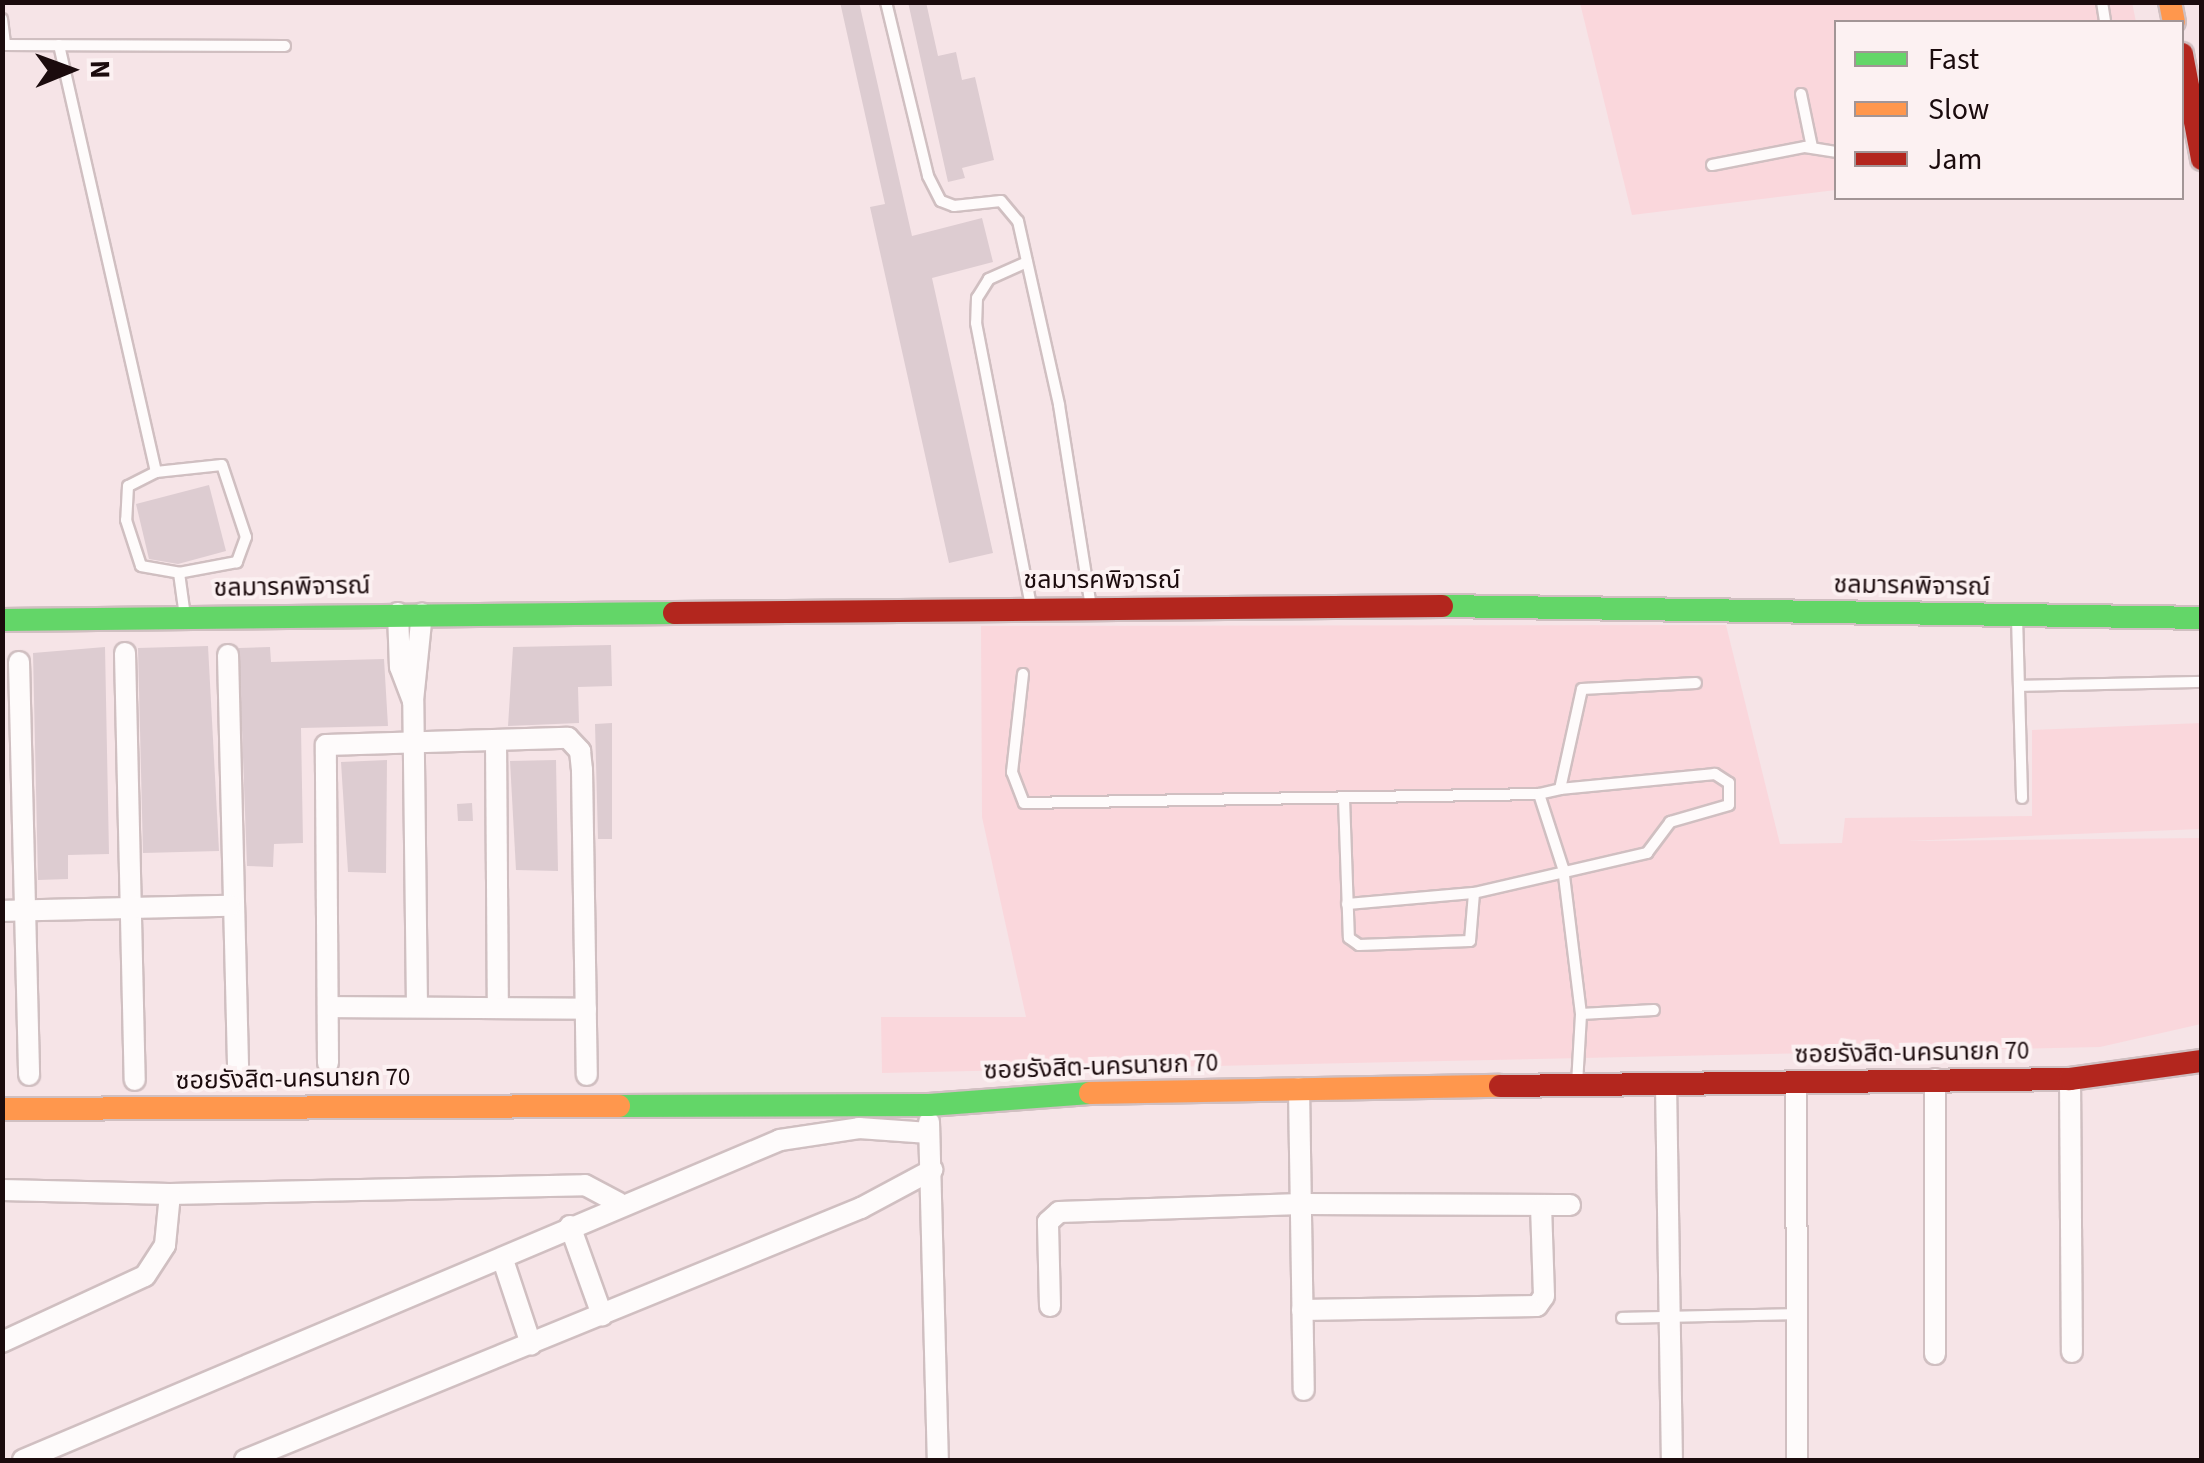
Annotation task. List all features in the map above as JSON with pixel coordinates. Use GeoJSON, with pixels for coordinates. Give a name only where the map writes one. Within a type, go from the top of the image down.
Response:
{"type":"FeatureCollection","features":[{"type":"Feature","properties":{"kind":"street"},"geometry":{"type":"LineString","coordinates":[[2186,92],[2199,129],[2202,158]]}},
{"type":"Feature","properties":{"kind":"street","name":"ชลมารคพิจารณ์"},"geometry":{"type":"LineString","coordinates":[[2,620],[410,613],[1450,606],[2202,618]]}},
{"type":"Feature","properties":{"kind":"street"},"geometry":{"type":"LineString","coordinates":[[410,613],[417,1007]]}},
{"type":"Feature","properties":{"kind":"street"},"geometry":{"type":"LineString","coordinates":[[124,653],[134,1080]]}},
{"type":"Feature","properties":{"kind":"street"},"geometry":{"type":"LineString","coordinates":[[228,655],[230,906],[238,1078]]}},
{"type":"Feature","properties":{"kind":"street"},"geometry":{"type":"LineString","coordinates":[[20,662],[12,911],[29,1075]]}},
{"type":"Feature","properties":{"kind":"street"},"geometry":{"type":"LineString","coordinates":[[328,1063],[322,755],[326,746],[568,738],[580,751],[587,1075]]}},
{"type":"Feature","properties":{"kind":"street"},"geometry":{"type":"LineString","coordinates":[[496,740],[498,1008]]}},
{"type":"Feature","properties":{"kind":"street"},"geometry":{"type":"LineString","coordinates":[[12,911],[230,906]]}},
{"type":"Feature","properties":{"kind":"street"},"geometry":{"type":"LineString","coordinates":[[328,1006],[586,1009]]}},
{"type":"Feature","properties":{"kind":"street","name":"ซอยรังสิต-นครนายก 70"},"geometry":{"type":"LineString","coordinates":[[2,1109],[929,1105],[1026,1094],[2070,1079],[2202,1061]]}},
{"type":"Feature","properties":{"kind":"street"},"geometry":{"type":"LineString","coordinates":[[1934,1354],[1935,1079]]}},
{"type":"Feature","properties":{"kind":"street"},"geometry":{"type":"LineString","coordinates":[[2070,1079],[2072,1352]]}},
{"type":"Feature","properties":{"kind":"street"},"geometry":{"type":"LineString","coordinates":[[1796,1081],[1797,1460]]}},
{"type":"Feature","properties":{"kind":"street"},"geometry":{"type":"LineString","coordinates":[[1666,1083],[1672,1460]]}},
{"type":"Feature","properties":{"kind":"street"},"geometry":{"type":"LineString","coordinates":[[1299,1088],[1304,1390]]}},
{"type":"Feature","properties":{"kind":"street"},"geometry":{"type":"LineString","coordinates":[[929,1105],[938,1460]]}},
{"type":"Feature","properties":{"kind":"street"},"geometry":{"type":"LineString","coordinates":[[24,1460],[502,1260],[619,1203],[780,1140],[859,1128],[929,1133]]}},
{"type":"Feature","properties":{"kind":"street"},"geometry":{"type":"LineString","coordinates":[[245,1460],[861,1208],[932,1170]]}},
{"type":"Feature","properties":{"kind":"street"},"geometry":{"type":"LineString","coordinates":[[2,1190],[170,1194],[585,1185],[619,1203]]}},
{"type":"Feature","properties":{"kind":"street"},"geometry":{"type":"LineString","coordinates":[[2,1342],[145,1276],[166,1244],[170,1194]]}},
{"type":"Feature","properties":{"kind":"street"},"geometry":{"type":"LineString","coordinates":[[1050,1306],[1048,1222],[1059,1212],[1300,1204],[1570,1205]]}},
{"type":"Feature","properties":{"kind":"street"},"geometry":{"type":"LineString","coordinates":[[1302,1310],[1537,1306],[1544,1296],[1541,1206]]}},
{"type":"Feature","properties":{"kind":"street"},"geometry":{"type":"LineString","coordinates":[[570,1226],[602,1315]]}},
{"type":"Feature","properties":{"kind":"street"},"geometry":{"type":"LineString","coordinates":[[502,1260],[531,1344]]}},
{"type":"Feature","properties":{"kind":"lane"},"geometry":{"type":"LineString","coordinates":[[886,2],[928,176],[941,201],[954,206],[1001,201],[1011,207],[1058,405],[1091,608]]}},
{"type":"Feature","properties":{"kind":"lane"},"geometry":{"type":"LineString","coordinates":[[2,20],[4,45],[285,46]]}},
{"type":"Feature","properties":{"kind":"lane"},"geometry":{"type":"LineString","coordinates":[[58,45],[156,472]]}},
{"type":"Feature","properties":{"kind":"lane"},"geometry":{"type":"LineString","coordinates":[[1800,94],[1812,147]]}},
{"type":"Feature","properties":{"kind":"lane"},"geometry":{"type":"LineString","coordinates":[[1712,165],[1812,147],[1834,152]]}},
{"type":"Feature","properties":{"kind":"lane"},"geometry":{"type":"LineString","coordinates":[[1027,262],[989,279],[977,298],[976,322],[1032,608]]}},
{"type":"Feature","properties":{"kind":"lane"},"geometry":{"type":"LineString","coordinates":[[222,464],[246,537],[237,562],[179,574],[147,571],[134,556],[125,496],[134,480],[156,472],[222,464]]}},
{"type":"Feature","properties":{"kind":"lane"},"geometry":{"type":"LineString","coordinates":[[179,574],[185,616]]}},
{"type":"Feature","properties":{"kind":"lane"},"geometry":{"type":"LineString","coordinates":[[2017,616],[2022,798]]}},
{"type":"Feature","properties":{"kind":"lane"},"geometry":{"type":"LineString","coordinates":[[1023,674],[1012,772],[1024,803],[1539,794],[1716,774],[1729,783],[1729,806],[1670,822],[1647,853],[1590,871],[1564,868],[1474,893],[1348,904]]}},
{"type":"Feature","properties":{"kind":"lane"},"geometry":{"type":"LineString","coordinates":[[2019,686],[2202,682]]}},
{"type":"Feature","properties":{"kind":"lane"},"geometry":{"type":"LineString","coordinates":[[1560,790],[1582,689],[1696,683]]}},
{"type":"Feature","properties":{"kind":"lane"},"geometry":{"type":"LineString","coordinates":[[1539,794],[1564,868],[1581,1014],[1577,1084]]}},
{"type":"Feature","properties":{"kind":"lane"},"geometry":{"type":"LineString","coordinates":[[1344,798],[1353,944],[1470,941],[1474,893]]}},
{"type":"Feature","properties":{"kind":"lane"},"geometry":{"type":"LineString","coordinates":[[1581,1014],[1654,1010]]}},
{"type":"Feature","properties":{"kind":"lane"},"geometry":{"type":"LineString","coordinates":[[1622,1318],[1797,1314]]}},
{"type":"Feature","properties":{"kind":"shaded area"},"geometry":{"type":"Polygon","coordinates":[[[2132,2],[2136,20],[1834,20],[1834,190],[1632,215],[1580,3],[2132,2]]]}},
{"type":"Feature","properties":{"kind":"shaded area"},"geometry":{"type":"Polygon","coordinates":[[[1726,625],[1780,844],[1842,843],[1845,818],[2032,816],[2032,730],[2201,723],[2201,829],[1906,841],[2201,838],[2201,1024],[2100,1047],[882,1073],[881,1017],[1026,1017],[982,817],[981,626],[1726,625]]]}},
{"type":"Feature","properties":{"kind":"building"},"geometry":{"type":"Polygon","coordinates":[[[840,2],[859,2],[912,236],[982,218],[993,262],[932,278],[993,553],[949,563],[870,207],[885,204],[840,2]]]}},
{"type":"Feature","properties":{"kind":"building"},"geometry":{"type":"Polygon","coordinates":[[[908,2],[926,2],[938,56],[956,52],[962,80],[975,77],[994,160],[962,168],[965,178],[948,182],[908,2]]]}},
{"type":"Feature","properties":{"kind":"building"},"geometry":{"type":"Polygon","coordinates":[[[209,485],[226,551],[178,564],[149,559],[136,504],[209,485]]]}},
{"type":"Feature","properties":{"kind":"building"},"geometry":{"type":"Polygon","coordinates":[[[611,645],[612,686],[578,687],[579,723],[508,726],[513,647],[611,645]]]}},
{"type":"Feature","properties":{"kind":"building"},"geometry":{"type":"Polygon","coordinates":[[[208,646],[219,851],[143,853],[138,648],[208,646]]]}},
{"type":"Feature","properties":{"kind":"building"},"geometry":{"type":"Polygon","coordinates":[[[105,647],[109,854],[68,855],[68,879],[38,880],[33,653],[105,647]]]}},
{"type":"Feature","properties":{"kind":"building"},"geometry":{"type":"Polygon","coordinates":[[[270,647],[271,662],[384,659],[388,726],[301,728],[303,843],[274,844],[273,867],[247,866],[239,648],[270,647]]]}},
{"type":"Feature","properties":{"kind":"building"},"geometry":{"type":"Polygon","coordinates":[[[612,723],[612,839],[598,839],[595,724],[612,723]]]}},
{"type":"Feature","properties":{"kind":"building"},"geometry":{"type":"Polygon","coordinates":[[[387,760],[386,873],[348,872],[341,762],[387,760]]]}},
{"type":"Feature","properties":{"kind":"building"},"geometry":{"type":"Polygon","coordinates":[[[556,760],[558,871],[516,870],[510,761],[556,760]]]}},
{"type":"Feature","properties":{"kind":"building"},"geometry":{"type":"Polygon","coordinates":[[[472,803],[473,821],[458,821],[457,804],[472,803]]]}},
{"type":"Feature","properties":{"kind":"traffic: fast"},"geometry":{"type":"LineString","coordinates":[[1442,606],[2202,618]]}},
{"type":"Feature","properties":{"kind":"traffic: fast"},"geometry":{"type":"LineString","coordinates":[[2,620],[674,613]]}},
{"type":"Feature","properties":{"kind":"traffic: fast"},"geometry":{"type":"LineString","coordinates":[[619,1106],[929,1105],[1090,1093]]}},
{"type":"Feature","properties":{"kind":"traffic: slow"},"geometry":{"type":"LineString","coordinates":[[2170,2],[2174,20]]}},
{"type":"Feature","properties":{"kind":"traffic: slow"},"geometry":{"type":"LineString","coordinates":[[1090,1093],[1500,1086]]}},
{"type":"Feature","properties":{"kind":"traffic: slow"},"geometry":{"type":"LineString","coordinates":[[2,1109],[619,1106]]}},
{"type":"Feature","properties":{"kind":"traffic: jam"},"geometry":{"type":"LineString","coordinates":[[2184,64],[2202,159]]}},
{"type":"Feature","properties":{"kind":"traffic: jam"},"geometry":{"type":"LineString","coordinates":[[674,613],[1442,606]]}},
{"type":"Feature","properties":{"kind":"traffic: jam"},"geometry":{"type":"LineString","coordinates":[[1500,1086],[2070,1079],[2202,1061]]}}]}
